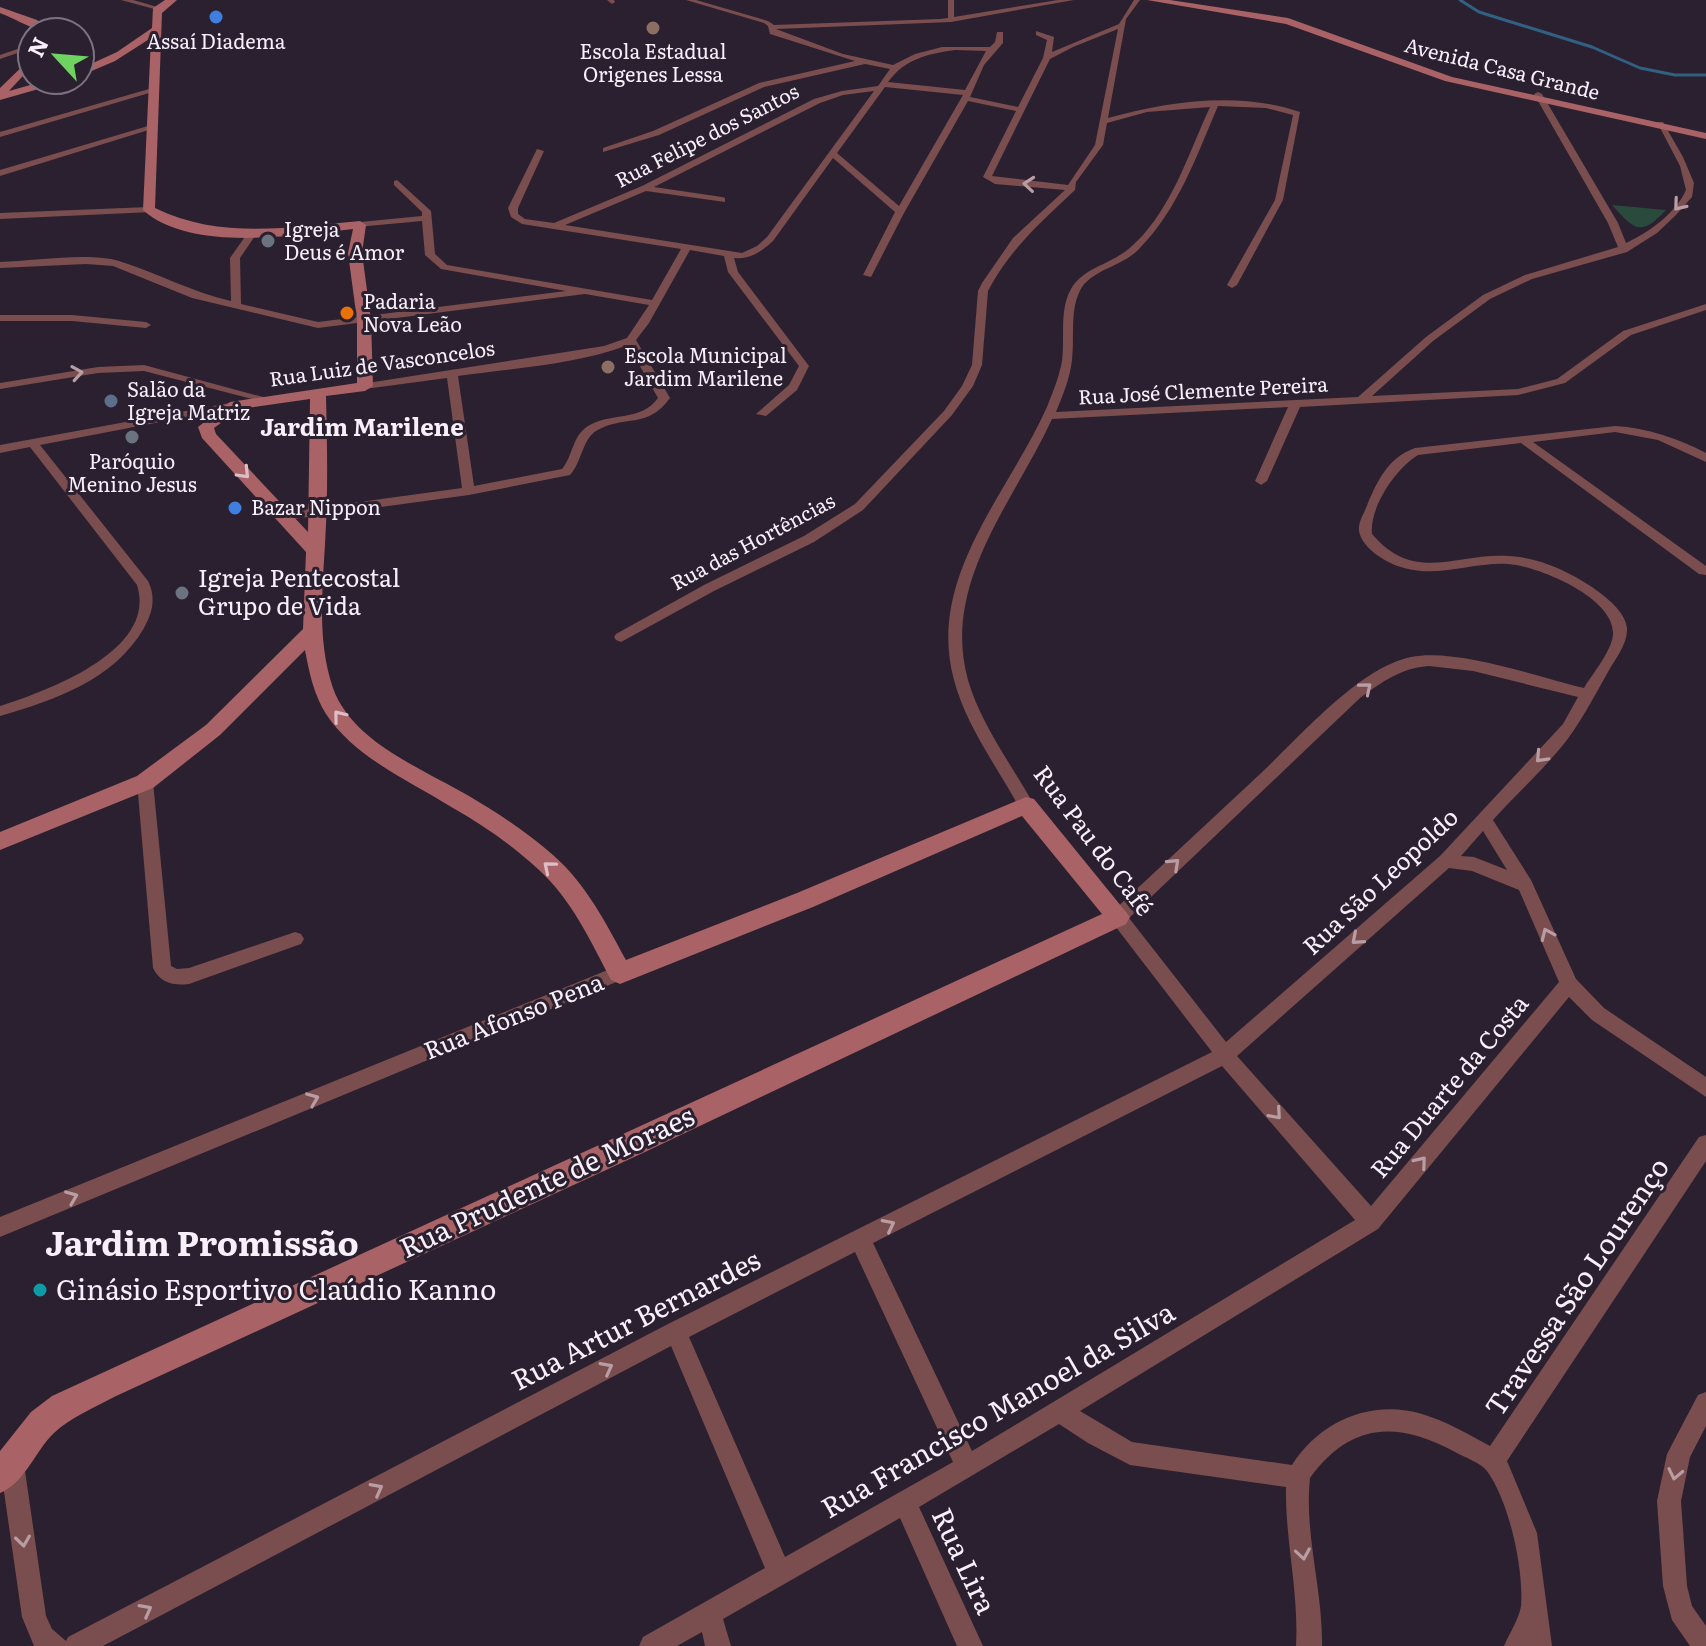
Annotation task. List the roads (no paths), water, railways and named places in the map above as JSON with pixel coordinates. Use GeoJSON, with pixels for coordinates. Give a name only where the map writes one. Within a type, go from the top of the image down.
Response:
{"type":"FeatureCollection","features":[{"type":"Feature","properties":{"kind":"street"},"geometry":{"type":"LineString","coordinates":[[124,0],[158,8],[172,0]]}},
{"type":"Feature","properties":{"kind":"street"},"geometry":{"type":"LineString","coordinates":[[689,0],[773,27],[951,20],[1071,0]]}},
{"type":"Feature","properties":{"kind":"street"},"geometry":{"type":"LineString","coordinates":[[951,0],[951,20]]}},
{"type":"Feature","properties":{"kind":"street"},"geometry":{"type":"LineString","coordinates":[[1125,0],[1128,9],[1137,0]]}},
{"type":"Feature","properties":{"kind":"street","name":"Avenida Casa Grande"},"geometry":{"type":"LineString","coordinates":[[1152,0],[1288,21],[1424,71],[1706,136]]}},
{"type":"Feature","properties":{"kind":"street","name":"Avenida Casa Grande"},"geometry":{"type":"LineString","coordinates":[[1186,0],[1289,16],[1453,74],[1540,97],[1706,130]]}},
{"type":"Feature","properties":{"kind":"street"},"geometry":{"type":"LineString","coordinates":[[149,210],[158,8]]}},
{"type":"Feature","properties":{"kind":"street","name":"Rua das Hortências"},"geometry":{"type":"LineString","coordinates":[[621,637],[695,595],[809,539],[859,507],[948,413],[977,365],[983,291],[1002,258],[1048,209],[1057,205],[1095,154],[1105,121],[1119,39],[1128,9]]}},
{"type":"Feature","properties":{"kind":"street"},"geometry":{"type":"LineString","coordinates":[[1047,58],[1122,25]]}},
{"type":"Feature","properties":{"kind":"street"},"geometry":{"type":"LineString","coordinates":[[773,27],[773,32],[863,62],[894,68]]}},
{"type":"Feature","properties":{"kind":"street"},"geometry":{"type":"LineString","coordinates":[[96,66],[136,46],[157,28]]}},
{"type":"Feature","properties":{"kind":"street"},"geometry":{"type":"LineString","coordinates":[[1039,33],[1051,39],[1047,58],[987,177],[1069,186]]}},
{"type":"Feature","properties":{"kind":"street"},"geometry":{"type":"LineString","coordinates":[[868,275],[990,49],[999,43],[1000,34]]}},
{"type":"Feature","properties":{"kind":"street"},"geometry":{"type":"LineString","coordinates":[[1090,37],[1119,39]]}},
{"type":"Feature","properties":{"kind":"street"},"geometry":{"type":"LineString","coordinates":[[540,151],[513,208],[514,215],[531,223],[552,227],[743,256],[760,248],[833,154],[894,68],[909,59],[963,47],[990,49]]}},
{"type":"Feature","properties":{"kind":"street"},"geometry":{"type":"LineString","coordinates":[[606,150],[656,133],[770,82],[863,62]]}},
{"type":"Feature","properties":{"kind":"street"},"geometry":{"type":"LineString","coordinates":[[0,96],[16,78]]}},
{"type":"Feature","properties":{"kind":"street","name":"Rua Felipe dos Santos"},"geometry":{"type":"LineString","coordinates":[[552,227],[594,212],[804,107],[838,95],[881,86],[1022,110]]}},
{"type":"Feature","properties":{"kind":"street"},"geometry":{"type":"LineString","coordinates":[[0,135],[152,91]]}},
{"type":"Feature","properties":{"kind":"street","name":"Rua Felipe dos Santos"},"geometry":{"type":"LineString","coordinates":[[838,95],[871,99]]}},
{"type":"Feature","properties":{"kind":"street"},"geometry":{"type":"LineString","coordinates":[[1540,97],[1613,223],[1624,250]]}},
{"type":"Feature","properties":{"kind":"street"},"geometry":{"type":"LineString","coordinates":[[1107,104],[1144,110]]}},
{"type":"Feature","properties":{"kind":"street"},"geometry":{"type":"LineString","coordinates":[[1105,121],[1144,110],[1215,105],[1272,107],[1293,112],[1298,117],[1279,200],[1232,285]]}},
{"type":"Feature","properties":{"kind":"street","name":"Rua Pau do Café"},"geometry":{"type":"LineString","coordinates":[[1215,105],[1191,165],[1172,199],[1132,251],[1086,278],[1077,288],[1072,300],[1067,363],[1049,416],[976,552],[958,604],[954,626],[961,679],[1026,805],[1225,1055],[1371,1222]]}},
{"type":"Feature","properties":{"kind":"street"},"geometry":{"type":"LineString","coordinates":[[1185,106],[1206,125]]}},
{"type":"Feature","properties":{"kind":"street"},"geometry":{"type":"LineString","coordinates":[[1359,402],[1381,380],[1500,290],[1541,273],[1624,250],[1654,231],[1687,198],[1690,189],[1690,180],[1660,124]]}},
{"type":"Feature","properties":{"kind":"street"},"geometry":{"type":"LineString","coordinates":[[0,173],[151,128]]}},
{"type":"Feature","properties":{"kind":"street"},"geometry":{"type":"LineString","coordinates":[[833,154],[900,211]]}},
{"type":"Feature","properties":{"kind":"street"},"geometry":{"type":"LineString","coordinates":[[817,175],[838,173],[858,177]]}},
{"type":"Feature","properties":{"kind":"street"},"geometry":{"type":"LineString","coordinates":[[397,183],[426,211],[430,255],[444,267],[654,303]]}},
{"type":"Feature","properties":{"kind":"street"},"geometry":{"type":"LineString","coordinates":[[645,188],[722,200]]}},
{"type":"Feature","properties":{"kind":"street"},"geometry":{"type":"LineString","coordinates":[[0,216],[149,210],[170,223],[190,228],[252,233],[428,218]]}},
{"type":"Feature","properties":{"kind":"street","name":"Rua Felipe dos Santos"},"geometry":{"type":"LineString","coordinates":[[581,231],[594,212]]}},
{"type":"Feature","properties":{"kind":"street"},"geometry":{"type":"LineString","coordinates":[[1613,223],[1654,231]]}},
{"type":"Feature","properties":{"kind":"street"},"geometry":{"type":"LineString","coordinates":[[360,225],[355,268],[364,320],[365,386]]}},
{"type":"Feature","properties":{"kind":"street"},"geometry":{"type":"LineString","coordinates":[[236,306],[235,258],[252,233]]}},
{"type":"Feature","properties":{"kind":"street"},"geometry":{"type":"LineString","coordinates":[[286,516],[469,491],[566,472],[574,462],[582,437],[594,427],[656,412],[664,398],[631,340],[687,247]]}},
{"type":"Feature","properties":{"kind":"street"},"geometry":{"type":"LineString","coordinates":[[729,255],[733,272],[804,366],[800,381],[792,391],[762,414]]}},
{"type":"Feature","properties":{"kind":"street"},"geometry":{"type":"LineString","coordinates":[[0,265],[86,261],[115,263],[196,296],[318,325],[581,292]]}},
{"type":"Feature","properties":{"kind":"street","name":"Rua José Clemente Pereira"},"geometry":{"type":"LineString","coordinates":[[1049,416],[1406,400],[1542,388],[1579,370],[1627,333],[1706,307]]}},
{"type":"Feature","properties":{"kind":"street"},"geometry":{"type":"LineString","coordinates":[[0,318],[72,318],[146,325]]}},
{"type":"Feature","properties":{"kind":"street","name":"Rua Luiz de Vasconcelos"},"geometry":{"type":"LineString","coordinates":[[0,449],[235,405],[607,349],[631,340]]}},
{"type":"Feature","properties":{"kind":"street"},"geometry":{"type":"LineString","coordinates":[[0,386],[98,370],[144,368],[268,400]]}},
{"type":"Feature","properties":{"kind":"street"},"geometry":{"type":"LineString","coordinates":[[452,374],[469,491]]}},
{"type":"Feature","properties":{"kind":"street"},"geometry":{"type":"LineString","coordinates":[[1381,380],[1406,400]]}},
{"type":"Feature","properties":{"kind":"street"},"geometry":{"type":"LineString","coordinates":[[318,394],[318,512],[311,633],[324,691],[342,722],[408,772],[478,812],[563,879],[582,903],[620,973]]}},
{"type":"Feature","properties":{"kind":"street"},"geometry":{"type":"LineString","coordinates":[[206,427],[235,405]]}},
{"type":"Feature","properties":{"kind":"street"},"geometry":{"type":"LineString","coordinates":[[1261,481],[1295,405]]}},
{"type":"Feature","properties":{"kind":"street"},"geometry":{"type":"LineString","coordinates":[[166,417],[206,427]]}},
{"type":"Feature","properties":{"kind":"street"},"geometry":{"type":"LineString","coordinates":[[206,427],[208,435],[286,516],[314,550]]}},
{"type":"Feature","properties":{"kind":"street"},"geometry":{"type":"LineString","coordinates":[[1526,442],[1615,429],[1634,430],[1676,441],[1706,458]]}},
{"type":"Feature","properties":{"kind":"street"},"geometry":{"type":"LineString","coordinates":[[0,711],[74,683],[109,663],[142,621],[147,606],[143,584],[32,442]]}},
{"type":"Feature","properties":{"kind":"street"},"geometry":{"type":"LineString","coordinates":[[1526,442],[1704,571]]}},
{"type":"Feature","properties":{"kind":"street","name":"Rua São Leopoldo"},"geometry":{"type":"LineString","coordinates":[[1225,1055],[1446,861],[1568,728],[1619,640],[1620,627],[1616,617],[1589,593],[1549,570],[1529,562],[1489,560],[1437,568],[1405,565],[1388,557],[1366,535],[1365,526],[1390,469],[1402,458],[1440,448],[1526,442]]}},
{"type":"Feature","properties":{"kind":"street"},"geometry":{"type":"LineString","coordinates":[[0,841],[145,782],[213,730],[311,633]]}},
{"type":"Feature","properties":{"kind":"street"},"geometry":{"type":"LineString","coordinates":[[1118,917],[1322,725],[1390,670],[1412,662],[1448,663],[1586,694]]}},
{"type":"Feature","properties":{"kind":"street"},"geometry":{"type":"LineString","coordinates":[[145,782],[162,968],[168,975],[177,978],[189,976],[295,939]]}},
{"type":"Feature","properties":{"kind":"street","name":"Rua Afonso Pena"},"geometry":{"type":"LineString","coordinates":[[0,1227],[805,900],[1026,805]]}},
{"type":"Feature","properties":{"kind":"street"},"geometry":{"type":"LineString","coordinates":[[1484,819],[1525,885],[1569,984],[1598,1014],[1706,1088]]}},
{"type":"Feature","properties":{"kind":"street"},"geometry":{"type":"LineString","coordinates":[[1446,861],[1474,864],[1525,885]]}},
{"type":"Feature","properties":{"kind":"street","name":"Rua Prudente de Moraes"},"geometry":{"type":"LineString","coordinates":[[6,1470],[42,1423],[63,1407],[103,1386],[676,1124],[1118,917]]}},
{"type":"Feature","properties":{"kind":"street","name":"Rua Duarte da Costa"},"geometry":{"type":"LineString","coordinates":[[1371,1222],[1569,984]]}},
{"type":"Feature","properties":{"kind":"street","name":"Rua Artur Bernardes"},"geometry":{"type":"LineString","coordinates":[[77,1646],[676,1332],[1225,1055]]}},
{"type":"Feature","properties":{"kind":"street","name":"Travessa São Lourenço"},"geometry":{"type":"LineString","coordinates":[[1494,1460],[1706,1144]]}},
{"type":"Feature","properties":{"kind":"street","name":"Rua Francisco Manoel da Silva"},"geometry":{"type":"LineString","coordinates":[[652,1646],[967,1467],[1371,1222]]}},
{"type":"Feature","properties":{"kind":"street"},"geometry":{"type":"LineString","coordinates":[[860,1239],[967,1467]]}},
{"type":"Feature","properties":{"kind":"street"},"geometry":{"type":"LineString","coordinates":[[676,1332],[779,1573]]}},
{"type":"Feature","properties":{"kind":"street"},"geometry":{"type":"LineString","coordinates":[[1705,1646],[1681,1611],[1678,1599],[1671,1554],[1669,1501],[1679,1454],[1706,1403]]}},
{"type":"Feature","properties":{"kind":"street"},"geometry":{"type":"LineString","coordinates":[[1060,1411],[1130,1453],[1298,1477]]}},
{"type":"Feature","properties":{"kind":"street"},"geometry":{"type":"LineString","coordinates":[[1309,1646],[1307,1582],[1297,1518],[1298,1477],[1321,1447],[1345,1428],[1378,1420],[1418,1424],[1494,1460],[1521,1517],[1530,1558],[1531,1613],[1539,1646]]}},
{"type":"Feature","properties":{"kind":"street"},"geometry":{"type":"LineString","coordinates":[[6,1470],[34,1617],[43,1638],[56,1646]]}},
{"type":"Feature","properties":{"kind":"street","name":"Rua Lira"},"geometry":{"type":"LineString","coordinates":[[904,1501],[970,1646]]}},
{"type":"Feature","properties":{"kind":"street"},"geometry":{"type":"LineString","coordinates":[[709,1613],[718,1646]]}},
{"type":"Feature","properties":{"kind":"street"},"geometry":{"type":"LineString","coordinates":[[1517,1646],[1531,1613]]}},
{"type":"Feature","properties":{"kind":"waterway"},"geometry":{"type":"LineString","coordinates":[[1460,0],[1479,12],[1592,47],[1640,68],[1675,75],[1706,75]]}},
{"type":"Feature","properties":{"kind":"place","name":"Assaí Diadema"},"geometry":{"type":"Point","coordinates":[216,17]}},
{"type":"Feature","properties":{"kind":"place","name":"Escola Estadual Origenes Lessa"},"geometry":{"type":"Point","coordinates":[653,28]}},
{"type":"Feature","properties":{"kind":"place","name":"Igreja Deus é Amor"},"geometry":{"type":"Point","coordinates":[268,241]}},
{"type":"Feature","properties":{"kind":"place","name":"Padaria Nova Leão"},"geometry":{"type":"Point","coordinates":[347,313]}},
{"type":"Feature","properties":{"kind":"place","name":"Escola Municipal Jardim Marilene"},"geometry":{"type":"Point","coordinates":[608,367]}},
{"type":"Feature","properties":{"kind":"place","name":"Salão da Igreja Matriz"},"geometry":{"type":"Point","coordinates":[111,401]}},
{"type":"Feature","properties":{"kind":"place","name":"Paróquio Menino Jesus"},"geometry":{"type":"Point","coordinates":[132,437]}},
{"type":"Feature","properties":{"kind":"place","name":"Bazar Nippon"},"geometry":{"type":"Point","coordinates":[235,508]}},
{"type":"Feature","properties":{"kind":"place","name":"Igreja Pentecostal Grupo de Vida"},"geometry":{"type":"Point","coordinates":[182,593]}},
{"type":"Feature","properties":{"kind":"place","name":"Ginásio Esportivo Claúdio Kanno"},"geometry":{"type":"Point","coordinates":[40,1290]}},
{"type":"Feature","properties":{"kind":"district","name":"Jardim Marilene"},"geometry":{"type":"Point","coordinates":[362,428]}},
{"type":"Feature","properties":{"kind":"district","name":"Jardim Promissão"},"geometry":{"type":"Point","coordinates":[202,1244]}}]}
